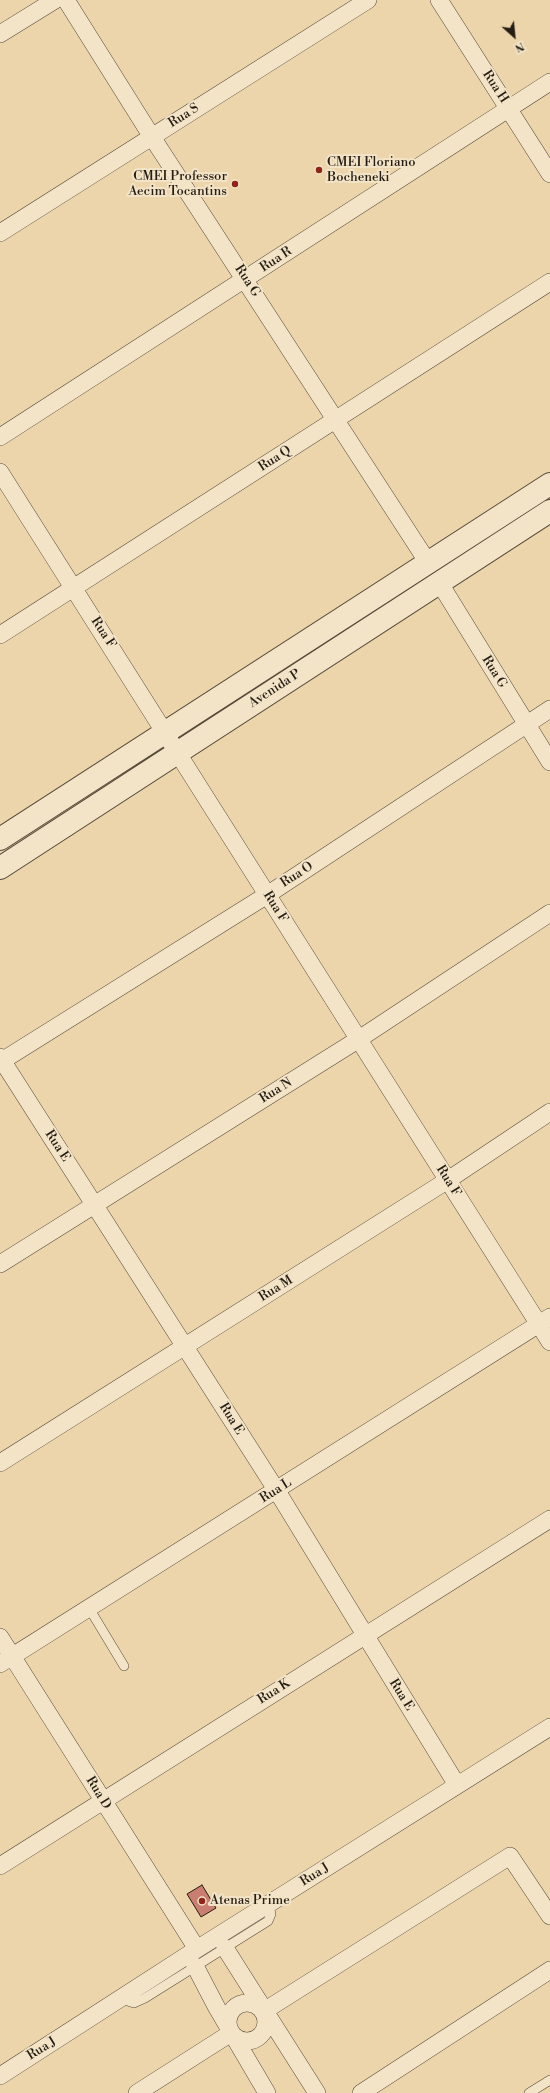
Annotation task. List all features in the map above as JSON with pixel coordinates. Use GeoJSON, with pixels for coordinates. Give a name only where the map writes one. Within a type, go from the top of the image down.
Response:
{"type":"FeatureCollection","features":[{"type":"Feature","properties":{"kind":"street"},"geometry":{"type":"LineString","coordinates":[[0,34],[55,0]]}},
{"type":"Feature","properties":{"kind":"street","name":"Rua G"},"geometry":{"type":"LineString","coordinates":[[66,0],[152,137],[336,419],[427,562]]}},
{"type":"Feature","properties":{"kind":"street","name":"Rua S"},"geometry":{"type":"LineString","coordinates":[[0,233],[368,0]]}},
{"type":"Feature","properties":{"kind":"street","name":"Rua H"},"geometry":{"type":"LineString","coordinates":[[439,0],[550,174]]}},
{"type":"Feature","properties":{"kind":"street","name":"Rua R"},"geometry":{"type":"LineString","coordinates":[[0,437],[246,280],[550,82]]}},
{"type":"Feature","properties":{"kind":"street","name":"Rua Q"},"geometry":{"type":"LineString","coordinates":[[0,635],[550,282]]}},
{"type":"Feature","properties":{"kind":"street","name":"Rua F"},"geometry":{"type":"LineString","coordinates":[[0,472],[166,732],[267,895],[448,1180],[544,1320],[550,1342]]}},
{"type":"Feature","properties":{"kind":"street","name":"Avenida P"},"geometry":{"type":"LineString","coordinates":[[0,839],[550,484]]}},
{"type":"Feature","properties":{"kind":"street","name":"Avenida P"},"geometry":{"type":"LineString","coordinates":[[0,868],[178,751],[550,511]]}},
{"type":"Feature","properties":{"kind":"street","name":"Rua G"},"geometry":{"type":"LineString","coordinates":[[439,582],[550,762]]}},
{"type":"Feature","properties":{"kind":"street","name":"Rua O"},"geometry":{"type":"LineString","coordinates":[[1,1060],[267,895],[550,709]]}},
{"type":"Feature","properties":{"kind":"street","name":"Rua N"},"geometry":{"type":"LineString","coordinates":[[0,1264],[358,1039],[550,913]]}},
{"type":"Feature","properties":{"kind":"street","name":"Rua E"},"geometry":{"type":"LineString","coordinates":[[1,1060],[185,1346],[457,1785]]}},
{"type":"Feature","properties":{"kind":"street","name":"Rua M"},"geometry":{"type":"LineString","coordinates":[[0,1463],[448,1180],[550,1112]]}},
{"type":"Feature","properties":{"kind":"street","name":"Rua L"},"geometry":{"type":"LineString","coordinates":[[6,1660],[276,1491],[544,1320]]}},
{"type":"Feature","properties":{"kind":"street","name":"Rua K"},"geometry":{"type":"LineString","coordinates":[[0,1866],[550,1519]]}},
{"type":"Feature","properties":{"kind":"street","name":"Rua D"},"geometry":{"type":"LineString","coordinates":[[0,1637],[6,1660],[103,1800],[197,1948]]}},
{"type":"Feature","properties":{"kind":"street","name":"Rua J"},"geometry":{"type":"LineString","coordinates":[[0,2076],[121,1999],[197,1948],[457,1785],[548,1732]]}},
{"type":"Feature","properties":{"kind":"street"},"geometry":{"type":"LineString","coordinates":[[264,2011],[510,1856],[550,1916]]}},
{"type":"Feature","properties":{"kind":"street"},"geometry":{"type":"LineString","coordinates":[[225,1948],[317,2093]]}},
{"type":"Feature","properties":{"kind":"street"},"geometry":{"type":"LineString","coordinates":[[195,1966],[231,2032],[267,2093]]}},
{"type":"Feature","properties":{"kind":"street"},"geometry":{"type":"LineString","coordinates":[[361,2093],[550,1970]]}},
{"type":"Feature","properties":{"kind":"street"},"geometry":{"type":"LineString","coordinates":[[242,2003],[255,2004],[264,2011],[267,2024],[265,2031],[255,2040],[242,2040],[231,2032],[228,2021],[232,2010],[237,2005],[242,2003]]}},
{"type":"Feature","properties":{"kind":"street"},"geometry":{"type":"LineString","coordinates":[[137,2093],[231,2032]]}},
{"type":"Feature","properties":{"kind":"lane"},"geometry":{"type":"LineString","coordinates":[[89,1608],[124,1666]]}},
{"type":"Feature","properties":{"kind":"lane"},"geometry":{"type":"LineString","coordinates":[[121,1999],[134,2003],[145,1998],[268,1921],[271,1914],[268,1904]]}},
{"type":"Feature","properties":{"kind":"lane"},"geometry":{"type":"LineString","coordinates":[[529,2093],[550,2080]]}},
{"type":"Feature","properties":{"kind":"building","name":"Atenas Prime"},"geometry":{"type":"Polygon","coordinates":[[[202,1885],[216,1908],[201,1917],[187,1894],[202,1885]]]}},
{"type":"Feature","properties":{"kind":"place","name":"CMEI Floriano Bocheneki"},"geometry":{"type":"Point","coordinates":[319,170]}},
{"type":"Feature","properties":{"kind":"place","name":"CMEI Professor Aecim Tocantins"},"geometry":{"type":"Point","coordinates":[235,184]}},
{"type":"Feature","properties":{"kind":"place","name":"Atenas Prime"},"geometry":{"type":"Point","coordinates":[202,1901]}}]}
